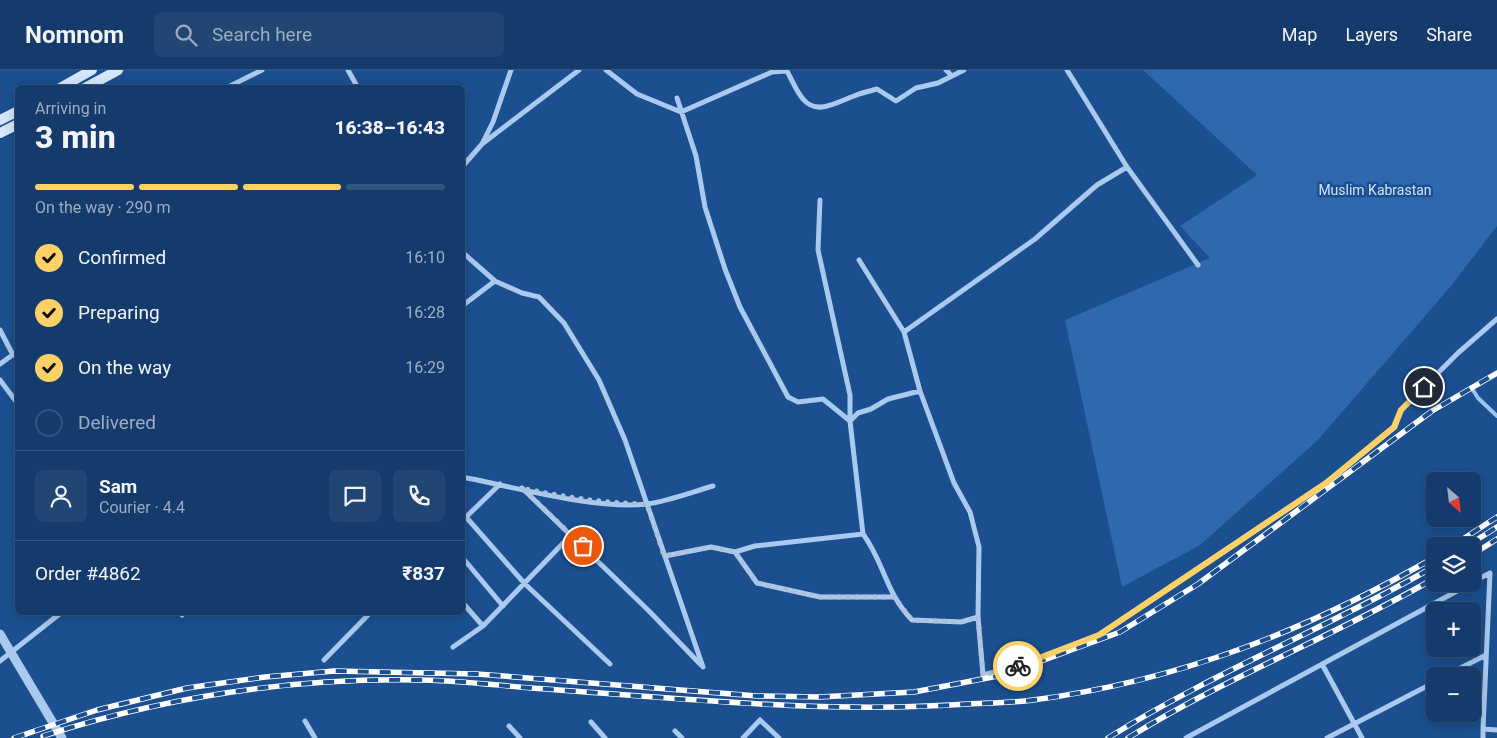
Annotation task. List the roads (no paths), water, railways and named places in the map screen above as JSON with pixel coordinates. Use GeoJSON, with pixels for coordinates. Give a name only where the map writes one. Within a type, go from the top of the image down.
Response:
{"type":"FeatureCollection","features":[{"type":"Feature","properties":{"kind":"main road"},"geometry":{"type":"LineString","coordinates":[[65,85],[92,70]]}},
{"type":"Feature","properties":{"kind":"main road"},"geometry":{"type":"LineString","coordinates":[[90,85],[118,70]]}},
{"type":"Feature","properties":{"kind":"main road"},"geometry":{"type":"LineString","coordinates":[[0,120],[15,112]]}},
{"type":"Feature","properties":{"kind":"main road"},"geometry":{"type":"LineString","coordinates":[[0,133],[15,125]]}},
{"type":"Feature","properties":{"kind":"street"},"geometry":{"type":"LineString","coordinates":[[232,85],[262,70]]}},
{"type":"Feature","properties":{"kind":"street"},"geometry":{"type":"LineString","coordinates":[[348,70],[356,85]]}},
{"type":"Feature","properties":{"kind":"street"},"geometry":{"type":"LineString","coordinates":[[482,144],[493,122],[511,70]]}},
{"type":"Feature","properties":{"kind":"street"},"geometry":{"type":"LineString","coordinates":[[465,163],[482,144],[579,70]]}},
{"type":"Feature","properties":{"kind":"street"},"geometry":{"type":"LineString","coordinates":[[606,70],[637,94],[681,112],[777,71],[787,71],[802,98],[810,106],[817,108],[832,105],[855,95],[877,89],[896,100],[916,88],[938,83],[964,70]]}},
{"type":"Feature","properties":{"kind":"street"},"geometry":{"type":"LineString","coordinates":[[946,70],[952,76]]}},
{"type":"Feature","properties":{"kind":"street"},"geometry":{"type":"LineString","coordinates":[[1067,70],[1127,167],[1198,265]]}},
{"type":"Feature","properties":{"kind":"street"},"geometry":{"type":"LineString","coordinates":[[677,98],[696,156],[705,207],[724,269],[740,307],[773,371],[788,397],[798,402],[823,399],[850,421]]}},
{"type":"Feature","properties":{"kind":"street"},"geometry":{"type":"LineString","coordinates":[[904,332],[1035,239],[1097,185],[1127,167]]}},
{"type":"Feature","properties":{"kind":"street"},"geometry":{"type":"LineString","coordinates":[[820,200],[818,250],[850,395],[850,421],[863,534],[870,544],[894,597],[912,620],[961,622],[978,617]]}},
{"type":"Feature","properties":{"kind":"street"},"geometry":{"type":"LineString","coordinates":[[465,255],[495,281],[522,293],[540,297],[564,323],[599,380],[625,440],[703,667],[522,488]]}},
{"type":"Feature","properties":{"kind":"street"},"geometry":{"type":"LineString","coordinates":[[859,260],[904,332],[920,391],[954,482],[970,512],[979,547],[978,617],[983,675],[1032,662],[1099,635],[1326,483],[1394,427],[1401,410],[1458,352],[1497,319]]}},
{"type":"Feature","properties":{"kind":"street"},"geometry":{"type":"LineString","coordinates":[[465,304],[495,281]]}},
{"type":"Feature","properties":{"kind":"street"},"geometry":{"type":"LineString","coordinates":[[0,330],[15,353],[0,364]]}},
{"type":"Feature","properties":{"kind":"street"},"geometry":{"type":"LineString","coordinates":[[0,380],[15,400]]}},
{"type":"Feature","properties":{"kind":"street"},"geometry":{"type":"LineString","coordinates":[[850,421],[858,413],[871,409],[888,398],[920,391]]}},
{"type":"Feature","properties":{"kind":"street"},"geometry":{"type":"LineString","coordinates":[[465,478],[564,497],[608,503],[647,504],[713,486]]}},
{"type":"Feature","properties":{"kind":"street"},"geometry":{"type":"LineString","coordinates":[[465,518],[500,484]]}},
{"type":"Feature","properties":{"kind":"street"},"geometry":{"type":"LineString","coordinates":[[465,520],[525,584],[610,664]]}},
{"type":"Feature","properties":{"kind":"street"},"geometry":{"type":"LineString","coordinates":[[664,556],[711,547],[735,552],[755,546],[863,534]]}},
{"type":"Feature","properties":{"kind":"street"},"geometry":{"type":"LineString","coordinates":[[453,647],[483,626],[571,536]]}},
{"type":"Feature","properties":{"kind":"street"},"geometry":{"type":"LineString","coordinates":[[735,552],[757,583],[820,597],[894,597]]}},
{"type":"Feature","properties":{"kind":"street"},"geometry":{"type":"LineString","coordinates":[[465,560],[504,606]]}},
{"type":"Feature","properties":{"kind":"street"},"geometry":{"type":"LineString","coordinates":[[1481,578],[1490,573],[1483,738]]}},
{"type":"Feature","properties":{"kind":"street"},"geometry":{"type":"LineString","coordinates":[[1186,738],[1454,592]]}},
{"type":"Feature","properties":{"kind":"street"},"geometry":{"type":"LineString","coordinates":[[465,605],[483,626]]}},
{"type":"Feature","properties":{"kind":"street"},"geometry":{"type":"LineString","coordinates":[[0,662],[58,615]]}},
{"type":"Feature","properties":{"kind":"street"},"geometry":{"type":"LineString","coordinates":[[324,660],[368,615]]}},
{"type":"Feature","properties":{"kind":"street"},"geometry":{"type":"LineString","coordinates":[[0,634],[62,738]]}},
{"type":"Feature","properties":{"kind":"street"},"geometry":{"type":"LineString","coordinates":[[1463,667],[1486,655]]}},
{"type":"Feature","properties":{"kind":"street"},"geometry":{"type":"LineString","coordinates":[[1322,664],[1362,738]]}},
{"type":"Feature","properties":{"kind":"street"},"geometry":{"type":"LineString","coordinates":[[1327,738],[1426,687]]}},
{"type":"Feature","properties":{"kind":"street"},"geometry":{"type":"LineString","coordinates":[[743,738],[760,720],[779,738]]}},
{"type":"Feature","properties":{"kind":"street"},"geometry":{"type":"LineString","coordinates":[[305,721],[315,738]]}},
{"type":"Feature","properties":{"kind":"street"},"geometry":{"type":"LineString","coordinates":[[591,722],[606,738]]}},
{"type":"Feature","properties":{"kind":"street"},"geometry":{"type":"LineString","coordinates":[[509,726],[520,738]]}},
{"type":"Feature","properties":{"kind":"street"},"geometry":{"type":"LineString","coordinates":[[1482,729],[1497,730]]}},
{"type":"Feature","properties":{"kind":"street"},"geometry":{"type":"LineString","coordinates":[[675,731],[682,738]]}},
{"type":"Feature","properties":{"kind":"waterway"},"geometry":{"type":"LineString","coordinates":[[1471,387],[1478,398],[1497,416]]}},
{"type":"Feature","properties":{"kind":"railway"},"geometry":{"type":"LineString","coordinates":[[14,738],[97,710],[187,688],[265,677],[334,671],[477,674],[757,696],[819,697],[914,692],[1003,675],[1120,632],[1198,584],[1432,411],[1497,373]]}},
{"type":"Feature","properties":{"kind":"railway"},"geometry":{"type":"LineString","coordinates":[[1466,537],[1497,517]]}},
{"type":"Feature","properties":{"kind":"railway"},"geometry":{"type":"LineString","coordinates":[[1481,537],[1497,527]]}},
{"type":"Feature","properties":{"kind":"railway"},"geometry":{"type":"LineString","coordinates":[[1481,549],[1497,539]]}},
{"type":"Feature","properties":{"kind":"railway"},"geometry":{"type":"LineString","coordinates":[[43,736],[89,722],[181,701],[275,687],[369,680],[446,681],[750,704],[804,706],[913,707],[1033,700],[1140,680],[1191,666],[1241,649],[1339,607],[1426,562]]}},
{"type":"Feature","properties":{"kind":"railway"},"geometry":{"type":"LineString","coordinates":[[1108,738],[1188,692],[1354,610],[1426,571]]}},
{"type":"Feature","properties":{"kind":"railway"},"geometry":{"type":"LineString","coordinates":[[1128,738],[1203,695],[1359,619],[1426,583]]}},
{"type":"Feature","properties":{"kind":"park label","name":"Muslim Kabrastan"},"geometry":{"type":"Point","coordinates":[1375,190]}}]}
